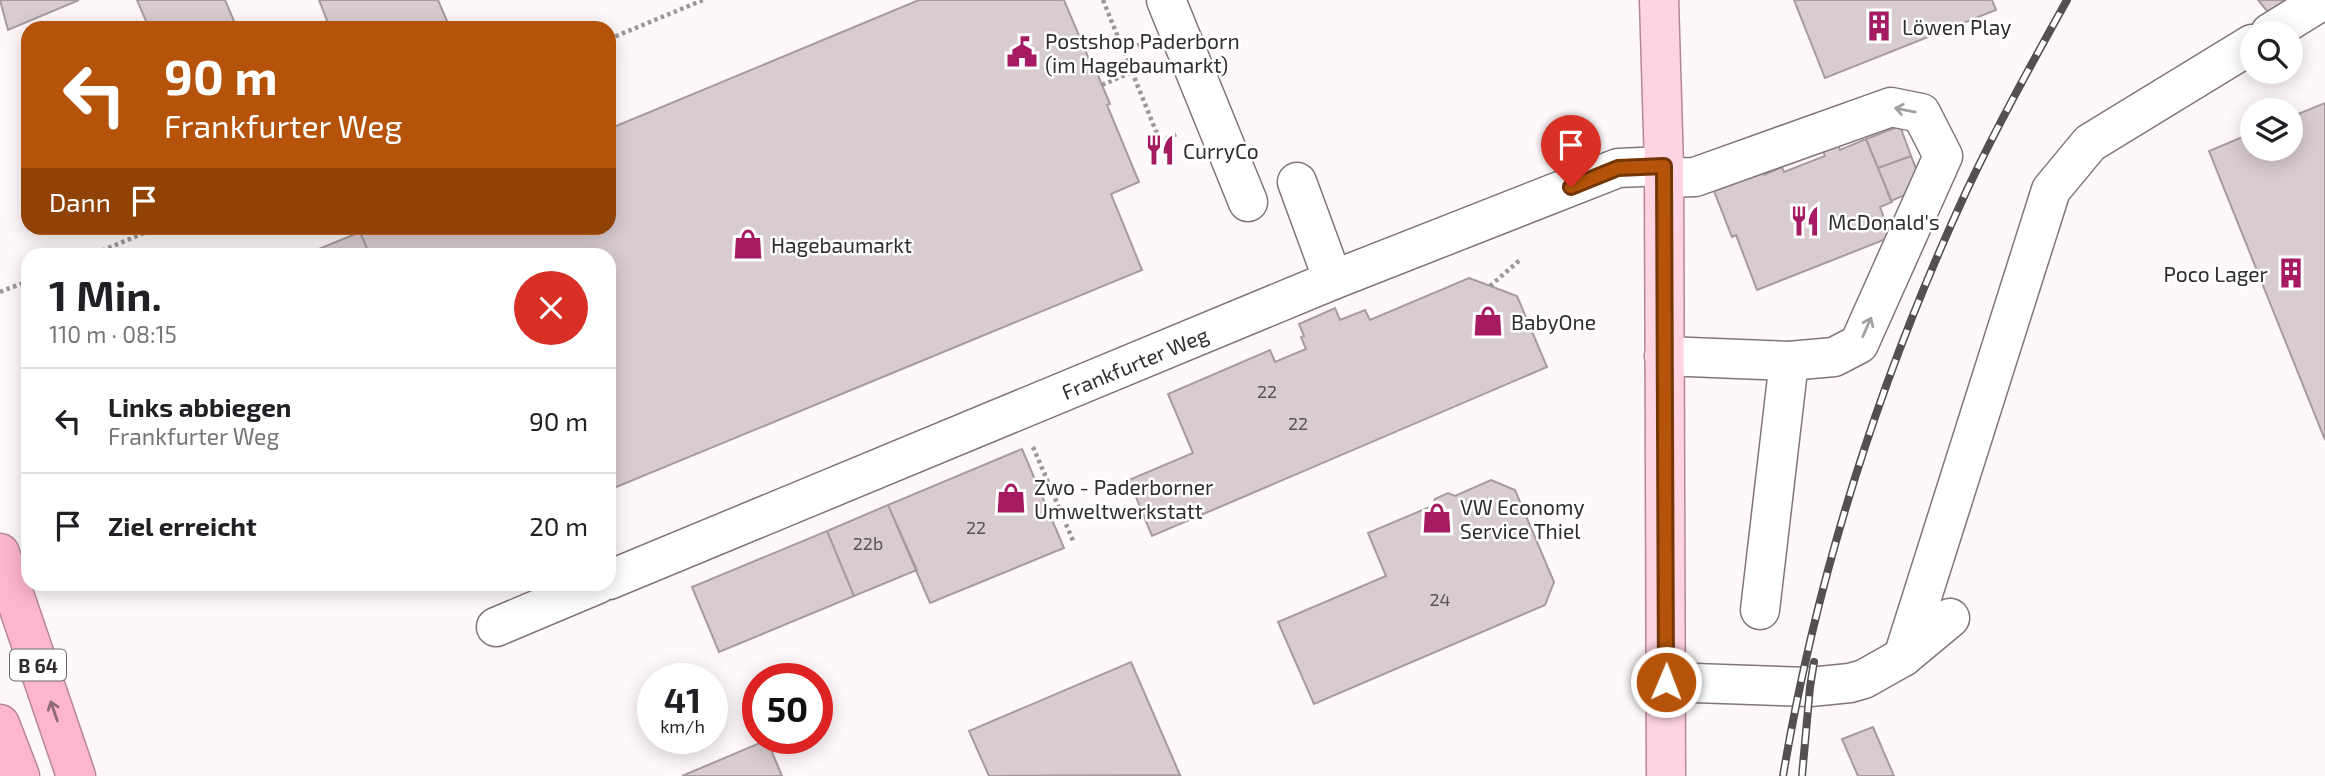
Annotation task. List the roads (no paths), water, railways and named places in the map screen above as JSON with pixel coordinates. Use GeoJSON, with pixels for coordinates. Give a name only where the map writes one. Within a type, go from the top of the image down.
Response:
{"type":"FeatureCollection","features":[{"type":"Feature","properties":{"kind":"highway","name":"B 64"},"geometry":{"type":"LineString","coordinates":[[0,553],[75,776]]}},
{"type":"Feature","properties":{"kind":"highway"},"geometry":{"type":"LineString","coordinates":[[0,724],[20,776]]}},
{"type":"Feature","properties":{"kind":"main road"},"geometry":{"type":"LineString","coordinates":[[1659,0],[1664,172],[1666,776]]}},
{"type":"Feature","properties":{"kind":"lane"},"geometry":{"type":"LineString","coordinates":[[1166,0],[1248,202]]}},
{"type":"Feature","properties":{"kind":"lane"},"geometry":{"type":"LineString","coordinates":[[2289,21],[2323,0]]}},
{"type":"Feature","properties":{"kind":"lane"},"geometry":{"type":"LineString","coordinates":[[1903,657],[2051,190],[2090,143],[2240,51]]}},
{"type":"Feature","properties":{"kind":"lane","name":"Frankfurter Weg"},"geometry":{"type":"LineString","coordinates":[[616,577],[1333,280],[1618,168],[1695,177],[1891,107],[1921,113],[1943,156],[1859,344],[1834,357],[1788,361]]}},
{"type":"Feature","properties":{"kind":"lane"},"geometry":{"type":"LineString","coordinates":[[1297,182],[1333,280]]}},
{"type":"Feature","properties":{"kind":"lane"},"geometry":{"type":"LineString","coordinates":[[1664,356],[1788,361],[1760,611]]}},
{"type":"Feature","properties":{"kind":"lane"},"geometry":{"type":"LineString","coordinates":[[496,627],[581,591]]}},
{"type":"Feature","properties":{"kind":"lane"},"geometry":{"type":"LineString","coordinates":[[1666,682],[1810,687],[1864,680],[1903,657],[1950,618]]}},
{"type":"Feature","properties":{"kind":"railway"},"geometry":{"type":"LineString","coordinates":[[1783,776],[1797,701],[1833,551],[1879,405],[1906,333],[1966,192],[2002,119],[2067,0]]}},
{"type":"Feature","properties":{"kind":"railway"},"geometry":{"type":"LineString","coordinates":[[1802,776],[1814,662]]}},
{"type":"Feature","properties":{"kind":"place","name":"Löwen Play"},"geometry":{"type":"Point","coordinates":[1879,26]}},
{"type":"Feature","properties":{"kind":"place","name":"Postshop Paderborn (im Hagebaumarkt)"},"geometry":{"type":"Point","coordinates":[1022,52]}},
{"type":"Feature","properties":{"kind":"place","name":"CurryCo"},"geometry":{"type":"Point","coordinates":[1160,150]}},
{"type":"Feature","properties":{"kind":"place","name":"McDonald's"},"geometry":{"type":"Point","coordinates":[1805,221]}},
{"type":"Feature","properties":{"kind":"place","name":"Hagebaumarkt"},"geometry":{"type":"Point","coordinates":[748,244]}},
{"type":"Feature","properties":{"kind":"place","name":"Poco Lager"},"geometry":{"type":"Point","coordinates":[2291,273]}},
{"type":"Feature","properties":{"kind":"place","name":"BabyOne"},"geometry":{"type":"Point","coordinates":[1488,321]}},
{"type":"Feature","properties":{"kind":"place","name":"Zwo - Paderborner Umweltwerkstatt"},"geometry":{"type":"Point","coordinates":[1011,498]}},
{"type":"Feature","properties":{"kind":"place","name":"VW Economy Service Thiel"},"geometry":{"type":"Point","coordinates":[1437,518]}}]}
